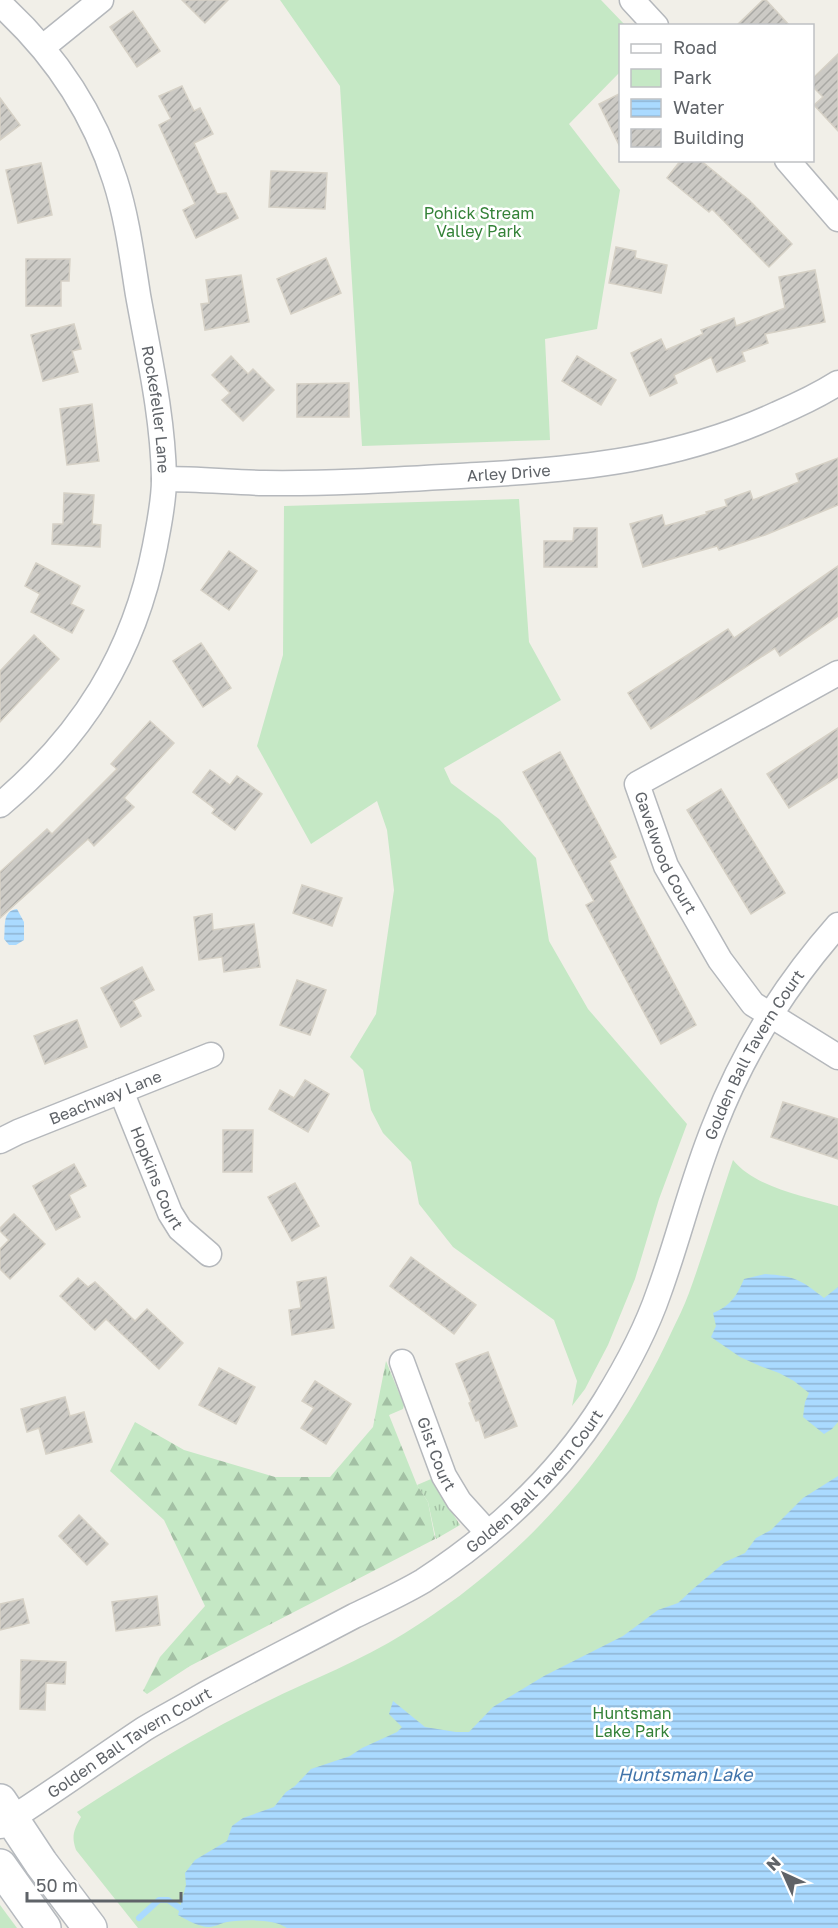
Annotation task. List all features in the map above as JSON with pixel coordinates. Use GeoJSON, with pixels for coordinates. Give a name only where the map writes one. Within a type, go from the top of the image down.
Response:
{"type":"FeatureCollection","features":[{"type":"Feature","properties":{"kind":"street"},"geometry":{"type":"LineString","coordinates":[[43,47],[101,0]]}},
{"type":"Feature","properties":{"kind":"street"},"geometry":{"type":"LineString","coordinates":[[632,0],[654,24]]}},
{"type":"Feature","properties":{"kind":"street","name":"Rockefeller Lane"},"geometry":{"type":"LineString","coordinates":[[0,4],[43,47],[65,76],[100,140],[115,181],[126,224],[154,379],[161,428],[164,479],[163,504],[148,582],[138,613],[117,660],[90,708],[70,734],[46,762],[0,805]]}},
{"type":"Feature","properties":{"kind":"street"},"geometry":{"type":"LineString","coordinates":[[789,162],[838,219]]}},
{"type":"Feature","properties":{"kind":"street","name":"Arley Drive"},"geometry":{"type":"LineString","coordinates":[[164,479],[263,483],[358,482],[552,471],[606,465],[682,449],[720,437],[798,405],[838,383]]}},
{"type":"Feature","properties":{"kind":"street","name":"Gavelwood Court"},"geometry":{"type":"LineString","coordinates":[[769,1015],[753,1005],[720,960],[666,866],[638,784],[838,673]]}},
{"type":"Feature","properties":{"kind":"street","name":"Golden Ball Tavern Court"},"geometry":{"type":"LineString","coordinates":[[4,1815],[148,1727],[229,1681],[421,1582],[489,1533],[549,1476],[591,1422],[624,1370],[659,1293],[714,1126],[738,1071],[769,1015],[810,957],[838,925]]}},
{"type":"Feature","properties":{"kind":"street"},"geometry":{"type":"LineString","coordinates":[[769,1015],[838,1057]]}},
{"type":"Feature","properties":{"kind":"street","name":"Beachway Lane"},"geometry":{"type":"LineString","coordinates":[[0,1141],[212,1055]]}},
{"type":"Feature","properties":{"kind":"street","name":"Hopkins Court"},"geometry":{"type":"LineString","coordinates":[[121,1091],[170,1213],[180,1228],[209,1254]]}},
{"type":"Feature","properties":{"kind":"street","name":"Gist Court"},"geometry":{"type":"LineString","coordinates":[[402,1362],[444,1476],[459,1501],[489,1533]]}},
{"type":"Feature","properties":{"kind":"street"},"geometry":{"type":"LineString","coordinates":[[4,1815],[90,1928]]}},
{"type":"Feature","properties":{"kind":"street"},"geometry":{"type":"LineString","coordinates":[[0,1866],[44,1928]]}},
{"type":"Feature","properties":{"kind":"green space","name":"Pohick Stream Valley Park"},"geometry":{"type":"Polygon","coordinates":[[[280,0],[601,0],[624,24],[619,24],[619,73],[569,124],[620,190],[597,329],[545,339],[550,440],[362,446],[340,86],[280,0]]]}},
{"type":"Feature","properties":{"kind":"green space"},"geometry":{"type":"Polygon","coordinates":[[[519,499],[529,642],[561,700],[444,768],[451,783],[499,819],[536,858],[549,941],[588,1009],[687,1124],[659,1199],[635,1279],[608,1345],[585,1389],[572,1406],[577,1381],[554,1320],[453,1247],[419,1204],[411,1162],[383,1133],[371,1110],[363,1070],[350,1057],[376,1014],[394,890],[387,830],[377,801],[311,844],[257,746],[283,655],[284,506],[519,499]]]}},
{"type":"Feature","properties":{"kind":"green space","name":"Huntsman Lake Park"},"geometry":{"type":"Polygon","coordinates":[[[733,1160],[754,1178],[767,1184],[838,1206],[838,1928],[138,1928],[76,1850],[74,1833],[81,1817],[77,1812],[217,1727],[354,1661],[405,1633],[488,1573],[526,1539],[592,1464],[622,1423],[648,1379],[687,1298],[733,1160]]]}},
{"type":"Feature","properties":{"kind":"green space"},"geometry":{"type":"Polygon","coordinates":[[[386,1361],[404,1405],[403,1409],[389,1415],[386,1385],[386,1361]]]}},
{"type":"Feature","properties":{"kind":"green space"},"geometry":{"type":"Polygon","coordinates":[[[386,1361],[386,1385],[394,1392],[394,1408],[389,1415],[417,1485],[428,1502],[435,1539],[190,1666],[147,1694],[143,1691],[160,1657],[205,1606],[164,1520],[110,1471],[135,1422],[184,1450],[275,1477],[330,1477],[373,1427],[386,1361]]]}},
{"type":"Feature","properties":{"kind":"green space"},"geometry":{"type":"Polygon","coordinates":[[[431,1479],[460,1525],[436,1539],[428,1502],[417,1485],[431,1479]]]}},
{"type":"Feature","properties":{"kind":"green space"},"geometry":{"type":"Polygon","coordinates":[[[0,1905],[17,1928],[0,1928],[0,1905]]]}},
{"type":"Feature","properties":{"kind":"water"},"geometry":{"type":"Polygon","coordinates":[[[17,909],[24,922],[24,940],[16,945],[9,945],[4,939],[6,916],[12,910],[17,909]]]}},
{"type":"Feature","properties":{"kind":"water"},"geometry":{"type":"Polygon","coordinates":[[[765,1274],[797,1280],[824,1298],[838,1287],[838,1422],[824,1434],[803,1417],[809,1393],[779,1373],[740,1357],[711,1337],[716,1326],[713,1313],[732,1300],[744,1279],[765,1274]]]}},
{"type":"Feature","properties":{"kind":"water","name":"Huntsman Lake"},"geometry":{"type":"Polygon","coordinates":[[[838,1476],[838,1928],[287,1928],[266,1921],[250,1920],[205,1927],[178,1915],[186,1885],[185,1873],[195,1860],[227,1841],[232,1826],[243,1818],[274,1807],[286,1792],[311,1769],[350,1756],[397,1732],[402,1727],[389,1714],[393,1701],[425,1727],[469,1732],[493,1707],[544,1676],[623,1636],[658,1610],[678,1603],[725,1562],[745,1553],[756,1538],[771,1530],[803,1498],[838,1476]]]}},
{"type":"Feature","properties":{"kind":"building"},"geometry":{"type":"Polygon","coordinates":[[[182,0],[228,0],[205,23],[182,0]]]}},
{"type":"Feature","properties":{"kind":"building"},"geometry":{"type":"Polygon","coordinates":[[[763,0],[766,0],[788,24],[738,24],[763,0]]]}},
{"type":"Feature","properties":{"kind":"building"},"geometry":{"type":"Polygon","coordinates":[[[133,11],[160,51],[137,67],[110,27],[133,11]]]}},
{"type":"Feature","properties":{"kind":"building"},"geometry":{"type":"Polygon","coordinates":[[[838,54],[838,131],[814,105],[823,97],[814,88],[814,77],[838,54]]]}},
{"type":"Feature","properties":{"kind":"building"},"geometry":{"type":"Polygon","coordinates":[[[182,86],[194,111],[200,108],[213,134],[194,143],[217,194],[226,193],[238,218],[196,238],[183,210],[195,204],[159,125],[171,119],[159,96],[182,86]]]}},
{"type":"Feature","properties":{"kind":"building"},"geometry":{"type":"Polygon","coordinates":[[[619,94],[619,145],[599,104],[619,94]]]}},
{"type":"Feature","properties":{"kind":"building"},"geometry":{"type":"Polygon","coordinates":[[[0,98],[20,125],[0,140],[0,98]]]}},
{"type":"Feature","properties":{"kind":"building"},"geometry":{"type":"Polygon","coordinates":[[[679,162],[702,162],[749,200],[792,244],[769,267],[712,209],[709,212],[667,178],[679,162]]]}},
{"type":"Feature","properties":{"kind":"building"},"geometry":{"type":"Polygon","coordinates":[[[41,163],[52,215],[18,223],[6,170],[41,163]]]}},
{"type":"Feature","properties":{"kind":"building"},"geometry":{"type":"Polygon","coordinates":[[[271,171],[327,173],[325,209],[269,207],[271,171]]]}},
{"type":"Feature","properties":{"kind":"building"},"geometry":{"type":"Polygon","coordinates":[[[616,247],[636,251],[635,258],[667,265],[661,293],[609,283],[616,247]]]}},
{"type":"Feature","properties":{"kind":"building"},"geometry":{"type":"Polygon","coordinates":[[[326,258],[341,293],[291,314],[277,279],[326,258]]]}},
{"type":"Feature","properties":{"kind":"building"},"geometry":{"type":"Polygon","coordinates":[[[26,259],[70,259],[69,281],[61,281],[61,306],[26,306],[26,259]]]}},
{"type":"Feature","properties":{"kind":"building"},"geometry":{"type":"Polygon","coordinates":[[[815,270],[825,322],[765,334],[768,343],[742,352],[745,361],[717,372],[711,357],[674,375],[677,383],[650,396],[631,353],[661,339],[666,350],[703,334],[701,330],[734,318],[736,326],[785,308],[779,277],[815,270]]]}},
{"type":"Feature","properties":{"kind":"building"},"geometry":{"type":"Polygon","coordinates":[[[241,275],[249,322],[205,330],[201,304],[209,303],[206,280],[241,275]]]}},
{"type":"Feature","properties":{"kind":"building"},"geometry":{"type":"Polygon","coordinates":[[[74,324],[81,349],[72,351],[78,372],[43,381],[31,335],[74,324]]]}},
{"type":"Feature","properties":{"kind":"building"},"geometry":{"type":"Polygon","coordinates":[[[231,356],[248,374],[253,369],[274,390],[243,421],[222,400],[230,393],[212,375],[231,356]]]}},
{"type":"Feature","properties":{"kind":"building"},"geometry":{"type":"Polygon","coordinates":[[[577,356],[616,380],[601,405],[562,381],[577,356]]]}},
{"type":"Feature","properties":{"kind":"building"},"geometry":{"type":"Polygon","coordinates":[[[349,383],[349,417],[297,417],[297,384],[349,383]]]}},
{"type":"Feature","properties":{"kind":"building"},"geometry":{"type":"Polygon","coordinates":[[[92,404],[99,461],[67,465],[60,409],[92,404]]]}},
{"type":"Feature","properties":{"kind":"building"},"geometry":{"type":"Polygon","coordinates":[[[838,458],[838,505],[765,535],[719,550],[717,546],[643,567],[630,524],[662,515],[665,526],[727,506],[725,500],[750,491],[753,500],[799,482],[796,474],[838,458]]]}},
{"type":"Feature","properties":{"kind":"building"},"geometry":{"type":"Polygon","coordinates":[[[64,493],[94,495],[92,524],[101,525],[100,547],[52,544],[53,524],[63,524],[64,493]]]}},
{"type":"Feature","properties":{"kind":"building"},"geometry":{"type":"Polygon","coordinates":[[[574,528],[597,528],[597,567],[544,567],[544,541],[573,541],[574,528]]]}},
{"type":"Feature","properties":{"kind":"building"},"geometry":{"type":"Polygon","coordinates":[[[229,551],[257,571],[229,610],[201,590],[229,551]]]}},
{"type":"Feature","properties":{"kind":"building"},"geometry":{"type":"Polygon","coordinates":[[[36,563],[80,586],[71,604],[84,610],[72,633],[31,612],[40,594],[25,586],[36,563]]]}},
{"type":"Feature","properties":{"kind":"building"},"geometry":{"type":"Polygon","coordinates":[[[838,566],[838,616],[780,656],[775,648],[651,729],[628,693],[728,629],[734,638],[838,566]]]}},
{"type":"Feature","properties":{"kind":"building"},"geometry":{"type":"Polygon","coordinates":[[[34,635],[59,659],[0,722],[0,671],[34,635]]]}},
{"type":"Feature","properties":{"kind":"building"},"geometry":{"type":"Polygon","coordinates":[[[201,643],[231,688],[203,707],[173,661],[201,643]]]}},
{"type":"Feature","properties":{"kind":"building"},"geometry":{"type":"Polygon","coordinates":[[[150,721],[174,743],[124,798],[134,807],[94,846],[88,839],[0,918],[0,872],[47,829],[52,834],[117,769],[111,764],[150,721]]]}},
{"type":"Feature","properties":{"kind":"building"},"geometry":{"type":"Polygon","coordinates":[[[838,728],[838,777],[789,808],[767,774],[838,728]]]}},
{"type":"Feature","properties":{"kind":"building"},"geometry":{"type":"Polygon","coordinates":[[[560,752],[616,857],[609,861],[696,1025],[661,1044],[586,905],[594,901],[523,772],[560,752]]]}},
{"type":"Feature","properties":{"kind":"building"},"geometry":{"type":"Polygon","coordinates":[[[210,770],[230,785],[237,776],[262,794],[235,830],[212,813],[215,809],[193,792],[210,770]]]}},
{"type":"Feature","properties":{"kind":"building"},"geometry":{"type":"Polygon","coordinates":[[[721,789],[785,893],[751,914],[687,810],[721,789]]]}},
{"type":"Feature","properties":{"kind":"building"},"geometry":{"type":"Polygon","coordinates":[[[302,885],[342,898],[332,926],[293,913],[302,885]]]}},
{"type":"Feature","properties":{"kind":"building"},"geometry":{"type":"Polygon","coordinates":[[[212,914],[213,930],[254,924],[260,967],[224,972],[222,957],[199,960],[194,917],[212,914]]]}},
{"type":"Feature","properties":{"kind":"building"},"geometry":{"type":"Polygon","coordinates":[[[142,967],[154,990],[133,1001],[141,1016],[121,1027],[101,988],[142,967]]]}},
{"type":"Feature","properties":{"kind":"building"},"geometry":{"type":"Polygon","coordinates":[[[297,980],[326,990],[310,1035],[280,1025],[297,980]]]}},
{"type":"Feature","properties":{"kind":"building"},"geometry":{"type":"Polygon","coordinates":[[[77,1020],[87,1047],[45,1064],[34,1036],[77,1020]]]}},
{"type":"Feature","properties":{"kind":"building"},"geometry":{"type":"Polygon","coordinates":[[[305,1080],[329,1094],[308,1132],[269,1109],[280,1090],[294,1098],[305,1080]]]}},
{"type":"Feature","properties":{"kind":"building"},"geometry":{"type":"Polygon","coordinates":[[[783,1102],[838,1119],[838,1159],[771,1137],[783,1102]]]}},
{"type":"Feature","properties":{"kind":"building"},"geometry":{"type":"Polygon","coordinates":[[[223,1130],[253,1130],[252,1172],[223,1172],[223,1130]]]}},
{"type":"Feature","properties":{"kind":"building"},"geometry":{"type":"Polygon","coordinates":[[[74,1164],[86,1186],[69,1195],[80,1217],[56,1230],[33,1186],[74,1164]]]}},
{"type":"Feature","properties":{"kind":"building"},"geometry":{"type":"Polygon","coordinates":[[[295,1183],[319,1226],[292,1241],[268,1197],[295,1183]]]}},
{"type":"Feature","properties":{"kind":"building"},"geometry":{"type":"Polygon","coordinates":[[[14,1214],[45,1244],[10,1279],[0,1269],[0,1249],[9,1240],[0,1228],[14,1214]]]}},
{"type":"Feature","properties":{"kind":"building"},"geometry":{"type":"Polygon","coordinates":[[[411,1257],[476,1305],[454,1334],[390,1286],[411,1257]]]}},
{"type":"Feature","properties":{"kind":"building"},"geometry":{"type":"Polygon","coordinates":[[[326,1277],[334,1328],[292,1335],[289,1310],[301,1308],[297,1282],[326,1277]]]}},
{"type":"Feature","properties":{"kind":"building"},"geometry":{"type":"Polygon","coordinates":[[[78,1278],[88,1287],[95,1282],[135,1321],[147,1309],[183,1343],[159,1369],[106,1319],[95,1330],[60,1296],[78,1278]]]}},
{"type":"Feature","properties":{"kind":"building"},"geometry":{"type":"Polygon","coordinates":[[[488,1352],[517,1426],[485,1438],[479,1420],[476,1421],[456,1364],[488,1352]]]}},
{"type":"Feature","properties":{"kind":"building"},"geometry":{"type":"Polygon","coordinates":[[[219,1368],[255,1387],[236,1424],[199,1405],[219,1368]]]}},
{"type":"Feature","properties":{"kind":"building"},"geometry":{"type":"Polygon","coordinates":[[[315,1381],[351,1404],[326,1444],[301,1428],[314,1408],[302,1401],[315,1381]]]}},
{"type":"Feature","properties":{"kind":"building"},"geometry":{"type":"Polygon","coordinates":[[[65,1397],[70,1416],[84,1412],[92,1442],[46,1454],[39,1428],[27,1432],[21,1409],[65,1397]]]}},
{"type":"Feature","properties":{"kind":"building"},"geometry":{"type":"Polygon","coordinates":[[[79,1515],[108,1544],[87,1565],[59,1536],[79,1515]]]}},
{"type":"Feature","properties":{"kind":"building"},"geometry":{"type":"Polygon","coordinates":[[[157,1596],[160,1625],[116,1631],[112,1602],[157,1596]]]}},
{"type":"Feature","properties":{"kind":"building"},"geometry":{"type":"Polygon","coordinates":[[[23,1599],[29,1623],[0,1630],[0,1604],[23,1599]]]}},
{"type":"Feature","properties":{"kind":"building"},"geometry":{"type":"Polygon","coordinates":[[[21,1660],[66,1662],[65,1684],[46,1683],[45,1710],[20,1709],[21,1660]]]}},
{"type":"Feature","properties":{"kind":"waterway"},"geometry":{"type":"LineString","coordinates":[[139,1918],[159,1900],[168,1900],[180,1908]]}}]}
